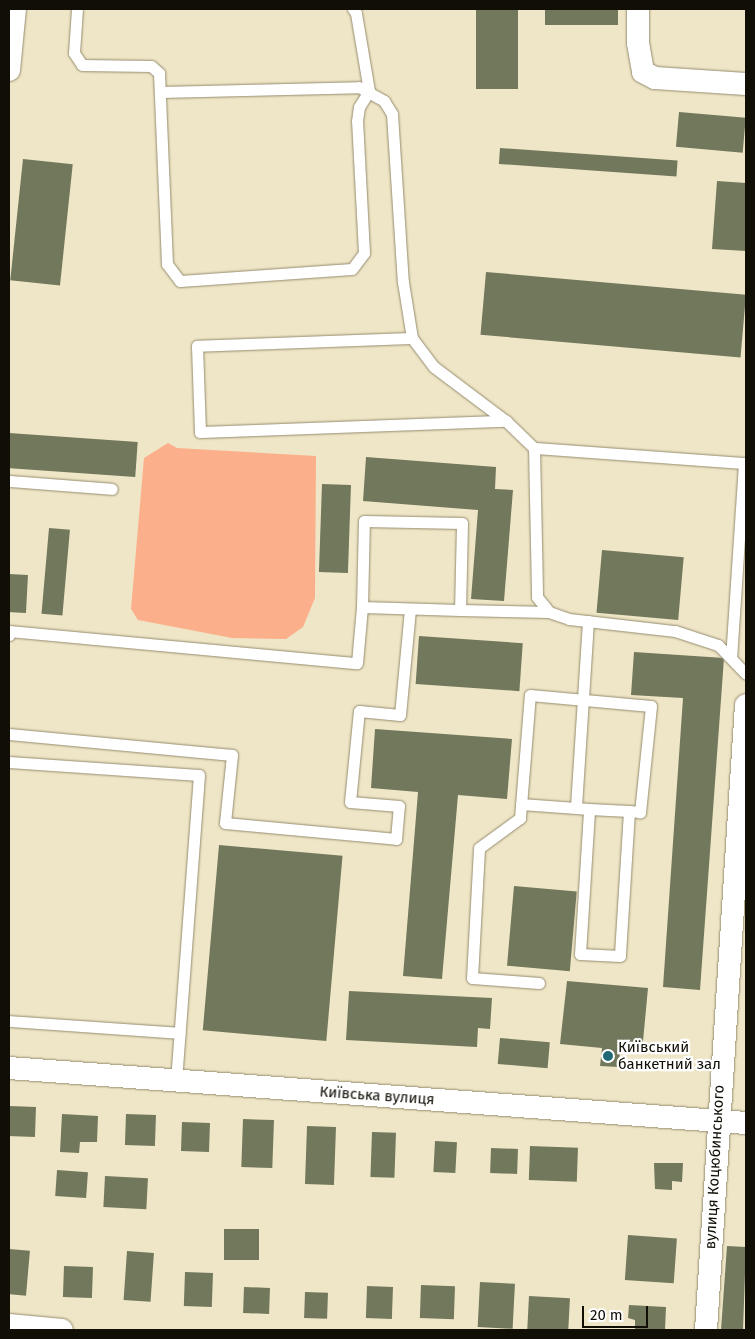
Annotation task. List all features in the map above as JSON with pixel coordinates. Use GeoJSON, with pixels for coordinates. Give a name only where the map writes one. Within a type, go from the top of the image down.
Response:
{"type":"FeatureCollection","features":[{"type":"Feature","properties":{"kind":"street"},"geometry":{"type":"LineString","coordinates":[[9,70],[15,9]]}},
{"type":"Feature","properties":{"kind":"street"},"geometry":{"type":"LineString","coordinates":[[638,9],[638,43],[643,72],[655,78],[746,84]]}},
{"type":"Feature","properties":{"kind":"street","name":"вулиця Коцюбинського"},"geometry":{"type":"LineString","coordinates":[[706,1330],[717,1121],[746,705]]}},
{"type":"Feature","properties":{"kind":"street","name":"Київська вулиця"},"geometry":{"type":"LineString","coordinates":[[9,1068],[746,1123]]}},
{"type":"Feature","properties":{"kind":"street"},"geometry":{"type":"LineString","coordinates":[[9,1326],[62,1330]]}},
{"type":"Feature","properties":{"kind":"lane"},"geometry":{"type":"LineString","coordinates":[[77,9],[74,53],[82,65],[151,66],[159,73],[167,264],[180,282],[352,269],[364,253],[357,121],[359,107],[369,90],[356,13],[353,9]]}},
{"type":"Feature","properties":{"kind":"lane"},"geometry":{"type":"LineString","coordinates":[[161,92],[359,87],[369,90],[384,101],[392,114],[403,282],[412,338],[434,367],[506,421],[534,448],[744,463],[730,657]]}},
{"type":"Feature","properties":{"kind":"lane"},"geometry":{"type":"LineString","coordinates":[[412,338],[197,346],[200,432],[506,421]]}},
{"type":"Feature","properties":{"kind":"lane"},"geometry":{"type":"LineString","coordinates":[[534,448],[537,597],[549,612]]}},
{"type":"Feature","properties":{"kind":"lane"},"geometry":{"type":"LineString","coordinates":[[9,481],[112,489]]}},
{"type":"Feature","properties":{"kind":"lane"},"geometry":{"type":"LineString","coordinates":[[9,635],[9,631],[357,663],[362,607],[364,521],[462,524],[460,610]]}},
{"type":"Feature","properties":{"kind":"lane"},"geometry":{"type":"LineString","coordinates":[[362,607],[549,612],[588,621],[675,631],[718,644],[746,674]]}},
{"type":"Feature","properties":{"kind":"lane"},"geometry":{"type":"LineString","coordinates":[[9,734],[232,755],[225,823],[396,839],[400,806],[350,802],[359,711],[400,714],[410,609]]}},
{"type":"Feature","properties":{"kind":"lane"},"geometry":{"type":"LineString","coordinates":[[576,808],[588,621]]}},
{"type":"Feature","properties":{"kind":"lane"},"geometry":{"type":"LineString","coordinates":[[521,804],[640,812],[651,706],[530,695],[521,804],[520,818],[479,848],[472,978],[539,983]]}},
{"type":"Feature","properties":{"kind":"lane"},"geometry":{"type":"LineString","coordinates":[[9,762],[199,775],[176,1081]]}},
{"type":"Feature","properties":{"kind":"lane"},"geometry":{"type":"LineString","coordinates":[[588,809],[580,954],[620,956],[629,811]]}},
{"type":"Feature","properties":{"kind":"lane"},"geometry":{"type":"LineString","coordinates":[[9,1021],[180,1033]]}},
{"type":"Feature","properties":{"kind":"shaded area"},"geometry":{"type":"Polygon","coordinates":[[[168,443],[177,448],[316,456],[315,598],[303,627],[286,639],[232,638],[138,620],[131,609],[144,458],[168,443]]]}},
{"type":"Feature","properties":{"kind":"building"},"geometry":{"type":"Polygon","coordinates":[[[476,9],[518,9],[518,89],[476,89],[476,9]]]}},
{"type":"Feature","properties":{"kind":"building"},"geometry":{"type":"Polygon","coordinates":[[[545,9],[618,9],[618,25],[545,25],[545,9]]]}},
{"type":"Feature","properties":{"kind":"building"},"geometry":{"type":"Polygon","coordinates":[[[679,112],[746,118],[743,153],[676,147],[679,112]]]}},
{"type":"Feature","properties":{"kind":"building"},"geometry":{"type":"Polygon","coordinates":[[[500,148],[678,160],[676,176],[499,164],[500,148]]]}},
{"type":"Feature","properties":{"kind":"building"},"geometry":{"type":"Polygon","coordinates":[[[23,159],[73,164],[60,286],[10,280],[23,159]]]}},
{"type":"Feature","properties":{"kind":"building"},"geometry":{"type":"Polygon","coordinates":[[[717,181],[746,183],[746,251],[712,249],[717,181]]]}},
{"type":"Feature","properties":{"kind":"building"},"geometry":{"type":"Polygon","coordinates":[[[486,272],[746,295],[741,358],[481,335],[486,272]]]}},
{"type":"Feature","properties":{"kind":"building"},"geometry":{"type":"Polygon","coordinates":[[[9,433],[138,442],[135,477],[9,468],[9,433]]]}},
{"type":"Feature","properties":{"kind":"building"},"geometry":{"type":"Polygon","coordinates":[[[366,457],[496,467],[495,489],[513,490],[504,601],[471,599],[478,510],[363,501],[366,457]]]}},
{"type":"Feature","properties":{"kind":"building"},"geometry":{"type":"Polygon","coordinates":[[[322,484],[351,485],[348,573],[319,572],[322,484]]]}},
{"type":"Feature","properties":{"kind":"building"},"geometry":{"type":"Polygon","coordinates":[[[49,528],[70,530],[62,616],[42,614],[49,528]]]}},
{"type":"Feature","properties":{"kind":"building"},"geometry":{"type":"Polygon","coordinates":[[[602,550],[684,557],[678,620],[597,613],[602,550]]]}},
{"type":"Feature","properties":{"kind":"building"},"geometry":{"type":"Polygon","coordinates":[[[9,574],[28,575],[26,613],[9,612],[9,574]]]}},
{"type":"Feature","properties":{"kind":"building"},"geometry":{"type":"Polygon","coordinates":[[[419,636],[523,643],[519,691],[416,684],[419,636]]]}},
{"type":"Feature","properties":{"kind":"building"},"geometry":{"type":"Polygon","coordinates":[[[634,652],[724,658],[700,990],[663,987],[683,698],[631,695],[634,652]]]}},
{"type":"Feature","properties":{"kind":"building"},"geometry":{"type":"Polygon","coordinates":[[[375,729],[512,739],[507,799],[458,795],[442,979],[403,976],[418,792],[371,788],[375,729]]]}},
{"type":"Feature","properties":{"kind":"building"},"geometry":{"type":"Polygon","coordinates":[[[219,845],[343,856],[326,1041],[203,1030],[219,845]]]}},
{"type":"Feature","properties":{"kind":"building"},"geometry":{"type":"Polygon","coordinates":[[[514,886],[577,891],[570,971],[507,966],[514,886]]]}},
{"type":"Feature","properties":{"kind":"building"},"geometry":{"type":"Polygon","coordinates":[[[567,981],[648,988],[642,1052],[620,1050],[619,1067],[600,1066],[602,1048],[560,1044],[567,981]]]}},
{"type":"Feature","properties":{"kind":"building"},"geometry":{"type":"Polygon","coordinates":[[[349,991],[492,998],[490,1029],[478,1028],[477,1047],[346,1040],[349,991]]]}},
{"type":"Feature","properties":{"kind":"building"},"geometry":{"type":"Polygon","coordinates":[[[500,1038],[550,1042],[548,1068],[498,1064],[500,1038]]]}},
{"type":"Feature","properties":{"kind":"building"},"geometry":{"type":"Polygon","coordinates":[[[9,1106],[36,1107],[35,1137],[9,1136],[9,1106]]]}},
{"type":"Feature","properties":{"kind":"building"},"geometry":{"type":"Polygon","coordinates":[[[62,1114],[98,1116],[97,1142],[80,1142],[79,1153],[60,1152],[62,1114]]]}},
{"type":"Feature","properties":{"kind":"building"},"geometry":{"type":"Polygon","coordinates":[[[126,1114],[156,1115],[155,1146],[125,1145],[126,1114]]]}},
{"type":"Feature","properties":{"kind":"building"},"geometry":{"type":"Polygon","coordinates":[[[243,1119],[274,1120],[272,1168],[241,1167],[243,1119]]]}},
{"type":"Feature","properties":{"kind":"building"},"geometry":{"type":"Polygon","coordinates":[[[182,1122],[210,1123],[209,1152],[181,1151],[182,1122]]]}},
{"type":"Feature","properties":{"kind":"building"},"geometry":{"type":"Polygon","coordinates":[[[307,1126],[336,1127],[334,1185],[305,1184],[307,1126]]]}},
{"type":"Feature","properties":{"kind":"building"},"geometry":{"type":"Polygon","coordinates":[[[372,1132],[396,1133],[394,1178],[370,1177],[372,1132]]]}},
{"type":"Feature","properties":{"kind":"building"},"geometry":{"type":"Polygon","coordinates":[[[435,1141],[457,1142],[455,1173],[433,1172],[435,1141]]]}},
{"type":"Feature","properties":{"kind":"building"},"geometry":{"type":"Polygon","coordinates":[[[530,1146],[578,1148],[577,1182],[529,1180],[530,1146]]]}},
{"type":"Feature","properties":{"kind":"building"},"geometry":{"type":"Polygon","coordinates":[[[491,1148],[518,1149],[517,1174],[490,1173],[491,1148]]]}},
{"type":"Feature","properties":{"kind":"building"},"geometry":{"type":"Polygon","coordinates":[[[654,1163],[683,1163],[682,1182],[672,1181],[672,1190],[655,1189],[654,1163]]]}},
{"type":"Feature","properties":{"kind":"building"},"geometry":{"type":"Polygon","coordinates":[[[57,1170],[88,1172],[86,1198],[55,1196],[57,1170]]]}},
{"type":"Feature","properties":{"kind":"building"},"geometry":{"type":"Polygon","coordinates":[[[105,1176],[148,1178],[146,1209],[103,1207],[105,1176]]]}},
{"type":"Feature","properties":{"kind":"building"},"geometry":{"type":"Polygon","coordinates":[[[224,1229],[259,1229],[259,1260],[224,1260],[224,1229]]]}},
{"type":"Feature","properties":{"kind":"building"},"geometry":{"type":"Polygon","coordinates":[[[628,1235],[677,1238],[674,1283],[625,1280],[628,1235]]]}},
{"type":"Feature","properties":{"kind":"building"},"geometry":{"type":"Polygon","coordinates":[[[727,1246],[746,1247],[743,1330],[721,1330],[727,1246]]]}},
{"type":"Feature","properties":{"kind":"building"},"geometry":{"type":"Polygon","coordinates":[[[9,1249],[30,1251],[26,1296],[9,1294],[9,1249]]]}},
{"type":"Feature","properties":{"kind":"building"},"geometry":{"type":"Polygon","coordinates":[[[127,1251],[154,1253],[151,1302],[124,1300],[127,1251]]]}},
{"type":"Feature","properties":{"kind":"building"},"geometry":{"type":"Polygon","coordinates":[[[64,1266],[93,1267],[92,1298],[63,1297],[64,1266]]]}},
{"type":"Feature","properties":{"kind":"building"},"geometry":{"type":"Polygon","coordinates":[[[185,1272],[213,1273],[212,1307],[184,1306],[185,1272]]]}},
{"type":"Feature","properties":{"kind":"building"},"geometry":{"type":"Polygon","coordinates":[[[480,1282],[515,1284],[513,1329],[478,1327],[480,1282]]]}},
{"type":"Feature","properties":{"kind":"building"},"geometry":{"type":"Polygon","coordinates":[[[421,1285],[455,1286],[454,1319],[420,1318],[421,1285]]]}},
{"type":"Feature","properties":{"kind":"building"},"geometry":{"type":"Polygon","coordinates":[[[367,1286],[393,1287],[392,1319],[366,1318],[367,1286]]]}},
{"type":"Feature","properties":{"kind":"building"},"geometry":{"type":"Polygon","coordinates":[[[244,1287],[270,1288],[269,1314],[243,1313],[244,1287]]]}},
{"type":"Feature","properties":{"kind":"building"},"geometry":{"type":"Polygon","coordinates":[[[305,1292],[328,1293],[327,1319],[304,1318],[305,1292]]]}},
{"type":"Feature","properties":{"kind":"building"},"geometry":{"type":"Polygon","coordinates":[[[529,1296],[570,1298],[568,1330],[527,1330],[529,1296]]]}},
{"type":"Feature","properties":{"kind":"building"},"geometry":{"type":"Polygon","coordinates":[[[629,1305],[666,1307],[665,1330],[635,1330],[635,1320],[628,1318],[629,1305]]]}},
{"type":"Feature","properties":{"kind":"place","name":"Київський банкетний зал"},"geometry":{"type":"Point","coordinates":[608,1056]}}]}
